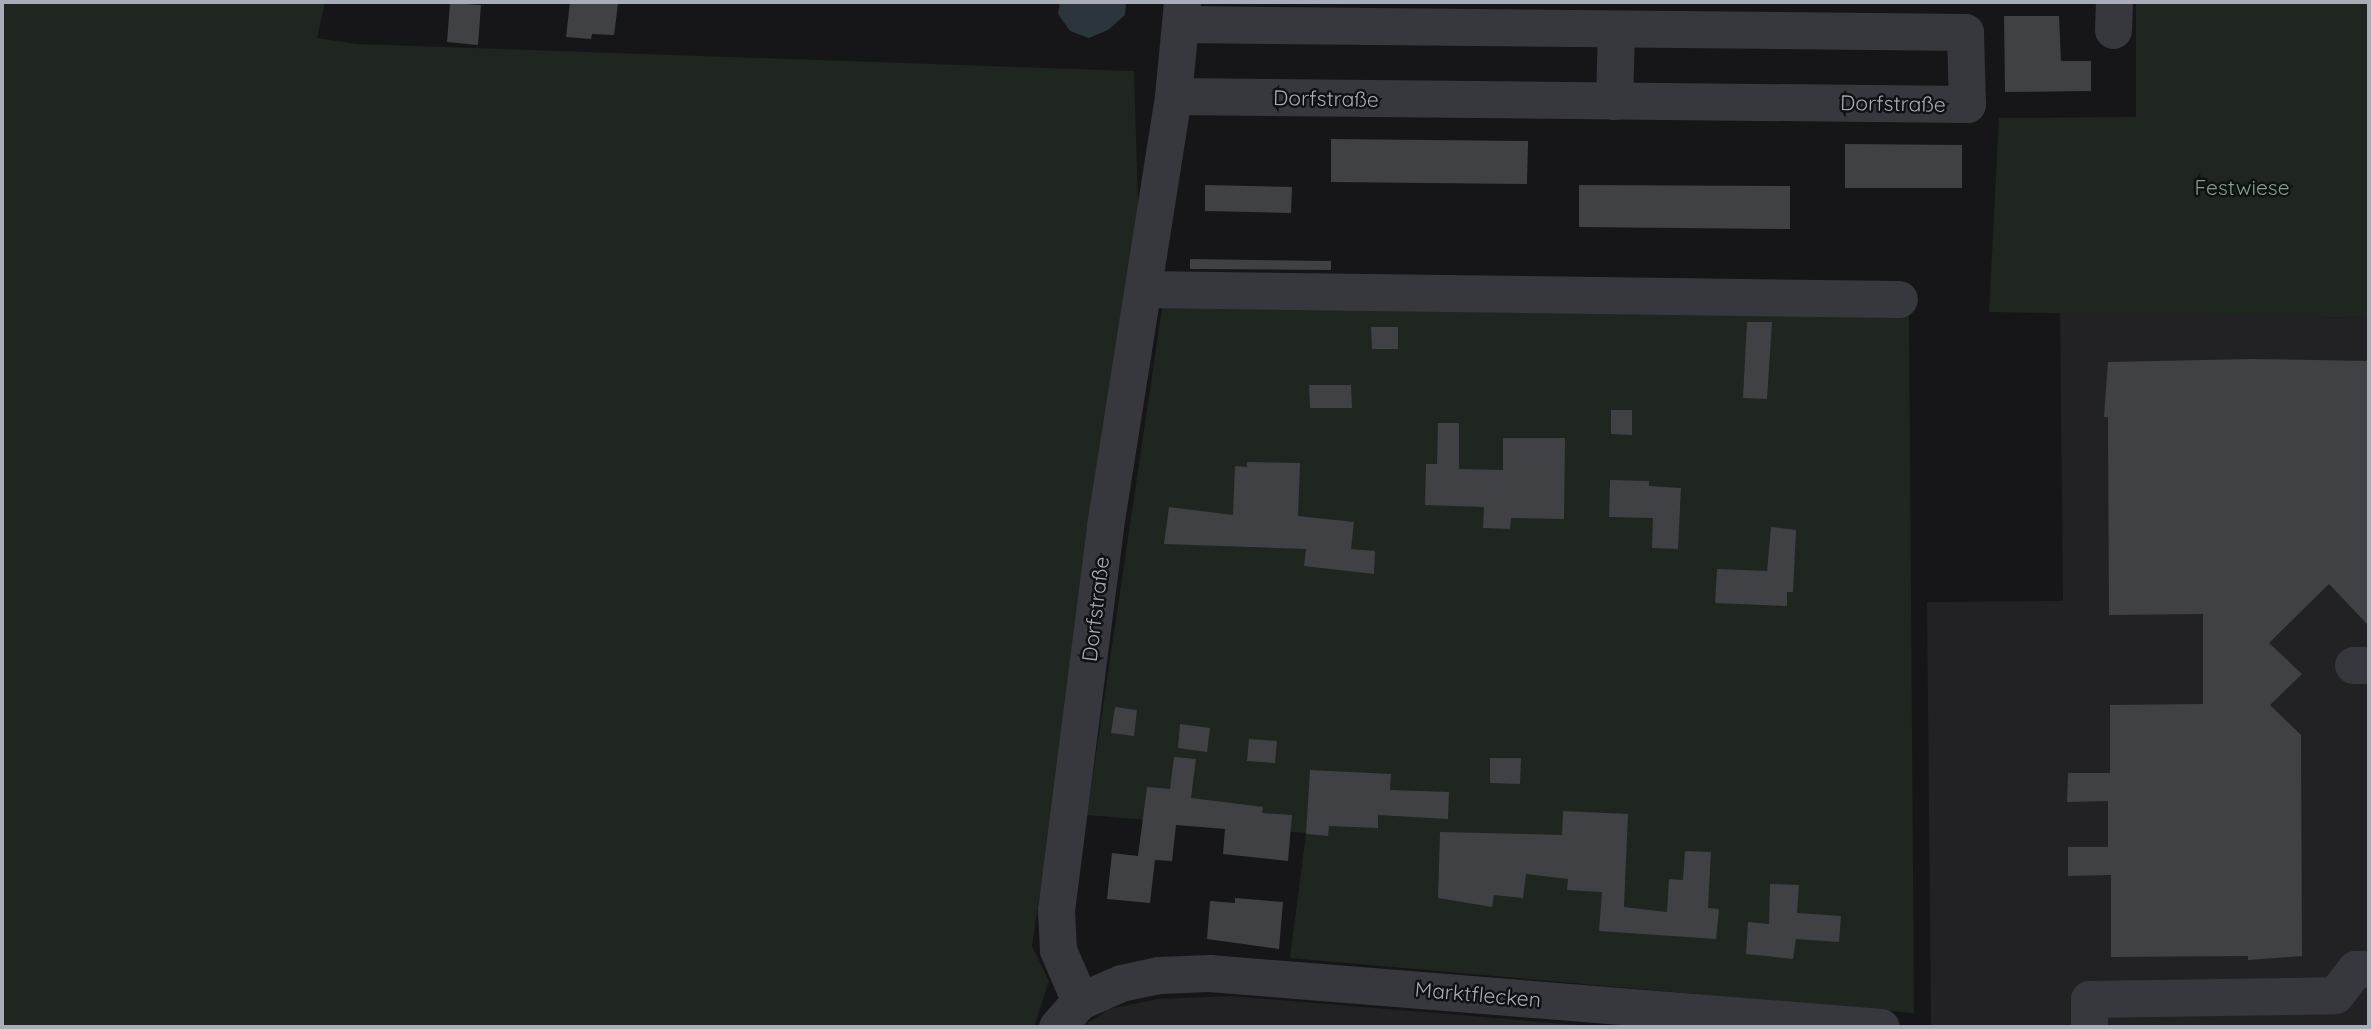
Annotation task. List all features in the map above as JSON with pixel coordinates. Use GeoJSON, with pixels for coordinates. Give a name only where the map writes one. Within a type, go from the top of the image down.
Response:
{"type":"FeatureCollection","features":[{"type":"Feature","properties":{"kind":"street","name":"Dorfstraße"},"geometry":{"type":"LineString","coordinates":[[1069,1014],[1058,950],[1056,909],[1105,526],[1174,96],[1181,13],[1616,29],[1965,33],[1967,104],[1174,96]]}},
{"type":"Feature","properties":{"kind":"street"},"geometry":{"type":"LineString","coordinates":[[1614,101],[1616,29]]}},
{"type":"Feature","properties":{"kind":"street"},"geometry":{"type":"LineString","coordinates":[[1144,289],[1899,299]]}},
{"type":"Feature","properties":{"kind":"street"},"geometry":{"type":"LineString","coordinates":[[2089,1027],[2089,999],[2335,995],[2355,969],[2369,969]]}},
{"type":"Feature","properties":{"kind":"street","name":"Marktflecken"},"geometry":{"type":"LineString","coordinates":[[1069,1014],[1121,983],[1159,975],[1209,973],[1881,1027]]}},
{"type":"Feature","properties":{"kind":"shaded area"},"geometry":{"type":"Polygon","coordinates":[[[1060,2],[1126,2],[1125,15],[1108,30],[1089,38],[1070,31],[1058,14],[1060,2]]]}},
{"type":"Feature","properties":{"kind":"shaded area"},"geometry":{"type":"Polygon","coordinates":[[[2060,312],[2369,318],[2369,1027],[1931,1027],[1927,602],[2063,601],[2060,312]]]}},
{"type":"Feature","properties":{"kind":"shaded area"},"geometry":{"type":"Polygon","coordinates":[[[1231,996],[1603,1027],[1081,1027],[1109,1009],[1158,999],[1231,996]]]}},
{"type":"Feature","properties":{"kind":"green space"},"geometry":{"type":"Polygon","coordinates":[[[2,2],[325,2],[317,38],[357,44],[1134,71],[1139,232],[1032,946],[1049,981],[1034,1027],[2,1027],[2,2]]]}},
{"type":"Feature","properties":{"kind":"green space","name":"Festwiese"},"geometry":{"type":"Polygon","coordinates":[[[2136,2],[2369,2],[2369,318],[1989,312],[1999,118],[2136,117],[2136,2]]]}},
{"type":"Feature","properties":{"kind":"green space"},"geometry":{"type":"Polygon","coordinates":[[[1164,295],[1909,310],[1914,1013],[1290,958],[1306,833],[1087,815],[1164,295]]]}},
{"type":"Feature","properties":{"kind":"building"},"geometry":{"type":"Polygon","coordinates":[[[570,2],[618,4],[614,35],[592,34],[591,39],[566,37],[570,2]]]}},
{"type":"Feature","properties":{"kind":"building"},"geometry":{"type":"Polygon","coordinates":[[[450,3],[481,5],[478,45],[447,42],[450,3]]]}},
{"type":"Feature","properties":{"kind":"building"},"geometry":{"type":"Polygon","coordinates":[[[2004,16],[2059,16],[2061,61],[2091,61],[2091,91],[2005,92],[2004,16]]]}},
{"type":"Feature","properties":{"kind":"building"},"geometry":{"type":"Polygon","coordinates":[[[1331,139],[1528,141],[1527,184],[1331,182],[1331,139]]]}},
{"type":"Feature","properties":{"kind":"building"},"geometry":{"type":"Polygon","coordinates":[[[1845,144],[1962,145],[1962,188],[1845,188],[1845,144]]]}},
{"type":"Feature","properties":{"kind":"building"},"geometry":{"type":"Polygon","coordinates":[[[1205,185],[1292,187],[1291,213],[1205,211],[1205,185]]]}},
{"type":"Feature","properties":{"kind":"building"},"geometry":{"type":"Polygon","coordinates":[[[1579,185],[1790,186],[1790,229],[1579,227],[1579,185]]]}},
{"type":"Feature","properties":{"kind":"building"},"geometry":{"type":"Polygon","coordinates":[[[1190,259],[1331,261],[1331,270],[1190,269],[1190,259]]]}},
{"type":"Feature","properties":{"kind":"building"},"geometry":{"type":"Polygon","coordinates":[[[1747,322],[1772,322],[1767,399],[1743,398],[1747,322]]]}},
{"type":"Feature","properties":{"kind":"building"},"geometry":{"type":"Polygon","coordinates":[[[1371,327],[1398,327],[1398,349],[1372,349],[1371,327]]]}},
{"type":"Feature","properties":{"kind":"building"},"geometry":{"type":"Polygon","coordinates":[[[2252,359],[2369,361],[2369,626],[2329,584],[2269,643],[2302,674],[2270,705],[2301,735],[2302,956],[2248,960],[2248,956],[2111,957],[2111,875],[2068,876],[2068,847],[2108,847],[2108,801],[2067,802],[2068,773],[2110,773],[2110,705],[2203,704],[2203,614],[2109,615],[2108,417],[2104,417],[2108,362],[2252,359]]]}},
{"type":"Feature","properties":{"kind":"building"},"geometry":{"type":"Polygon","coordinates":[[[1309,385],[1351,385],[1352,408],[1310,408],[1309,385]]]}},
{"type":"Feature","properties":{"kind":"building"},"geometry":{"type":"Polygon","coordinates":[[[1611,410],[1632,410],[1632,435],[1611,434],[1611,410]]]}},
{"type":"Feature","properties":{"kind":"building"},"geometry":{"type":"Polygon","coordinates":[[[1438,423],[1459,423],[1459,469],[1503,470],[1503,438],[1565,438],[1564,519],[1511,518],[1510,529],[1483,528],[1484,507],[1425,505],[1426,464],[1437,464],[1438,423]]]}},
{"type":"Feature","properties":{"kind":"building"},"geometry":{"type":"Polygon","coordinates":[[[1247,462],[1300,463],[1298,516],[1354,522],[1351,549],[1375,551],[1374,574],[1304,566],[1306,549],[1164,544],[1169,507],[1233,515],[1235,466],[1247,467],[1247,462]]]}},
{"type":"Feature","properties":{"kind":"building"},"geometry":{"type":"Polygon","coordinates":[[[1610,480],[1649,481],[1649,486],[1681,488],[1678,549],[1652,548],[1653,518],[1609,517],[1610,480]]]}},
{"type":"Feature","properties":{"kind":"building"},"geometry":{"type":"Polygon","coordinates":[[[1771,527],[1796,530],[1793,592],[1787,592],[1787,606],[1715,603],[1717,569],[1767,571],[1771,527]]]}},
{"type":"Feature","properties":{"kind":"building"},"geometry":{"type":"Polygon","coordinates":[[[1115,707],[1137,710],[1134,736],[1111,733],[1115,707]]]}},
{"type":"Feature","properties":{"kind":"building"},"geometry":{"type":"Polygon","coordinates":[[[1180,724],[1210,728],[1207,752],[1178,748],[1180,724]]]}},
{"type":"Feature","properties":{"kind":"building"},"geometry":{"type":"Polygon","coordinates":[[[1249,739],[1277,741],[1275,763],[1247,761],[1249,739]]]}},
{"type":"Feature","properties":{"kind":"building"},"geometry":{"type":"Polygon","coordinates":[[[1174,757],[1196,759],[1191,798],[1263,807],[1262,813],[1292,815],[1288,861],[1223,854],[1225,829],[1176,825],[1172,861],[1155,860],[1150,903],[1107,899],[1112,853],[1138,856],[1147,787],[1170,789],[1174,757]]]}},
{"type":"Feature","properties":{"kind":"building"},"geometry":{"type":"Polygon","coordinates":[[[1490,758],[1521,758],[1520,784],[1490,783],[1490,758]]]}},
{"type":"Feature","properties":{"kind":"building"},"geometry":{"type":"Polygon","coordinates":[[[1310,770],[1391,774],[1390,790],[1449,792],[1448,819],[1378,815],[1378,828],[1329,826],[1328,836],[1306,834],[1310,770]]]}},
{"type":"Feature","properties":{"kind":"building"},"geometry":{"type":"Polygon","coordinates":[[[1563,811],[1628,814],[1624,907],[1667,912],[1669,879],[1683,880],[1685,851],[1711,852],[1708,908],[1719,909],[1716,939],[1599,931],[1602,892],[1567,890],[1568,879],[1526,874],[1523,898],[1494,895],[1492,907],[1438,898],[1440,832],[1562,835],[1563,811]]]}},
{"type":"Feature","properties":{"kind":"building"},"geometry":{"type":"Polygon","coordinates":[[[1770,884],[1799,885],[1797,913],[1841,916],[1839,942],[1796,939],[1793,959],[1746,954],[1748,922],[1769,924],[1770,884]]]}},
{"type":"Feature","properties":{"kind":"building"},"geometry":{"type":"Polygon","coordinates":[[[1235,898],[1283,902],[1279,949],[1207,939],[1210,901],[1235,903],[1235,898]]]}}]}
